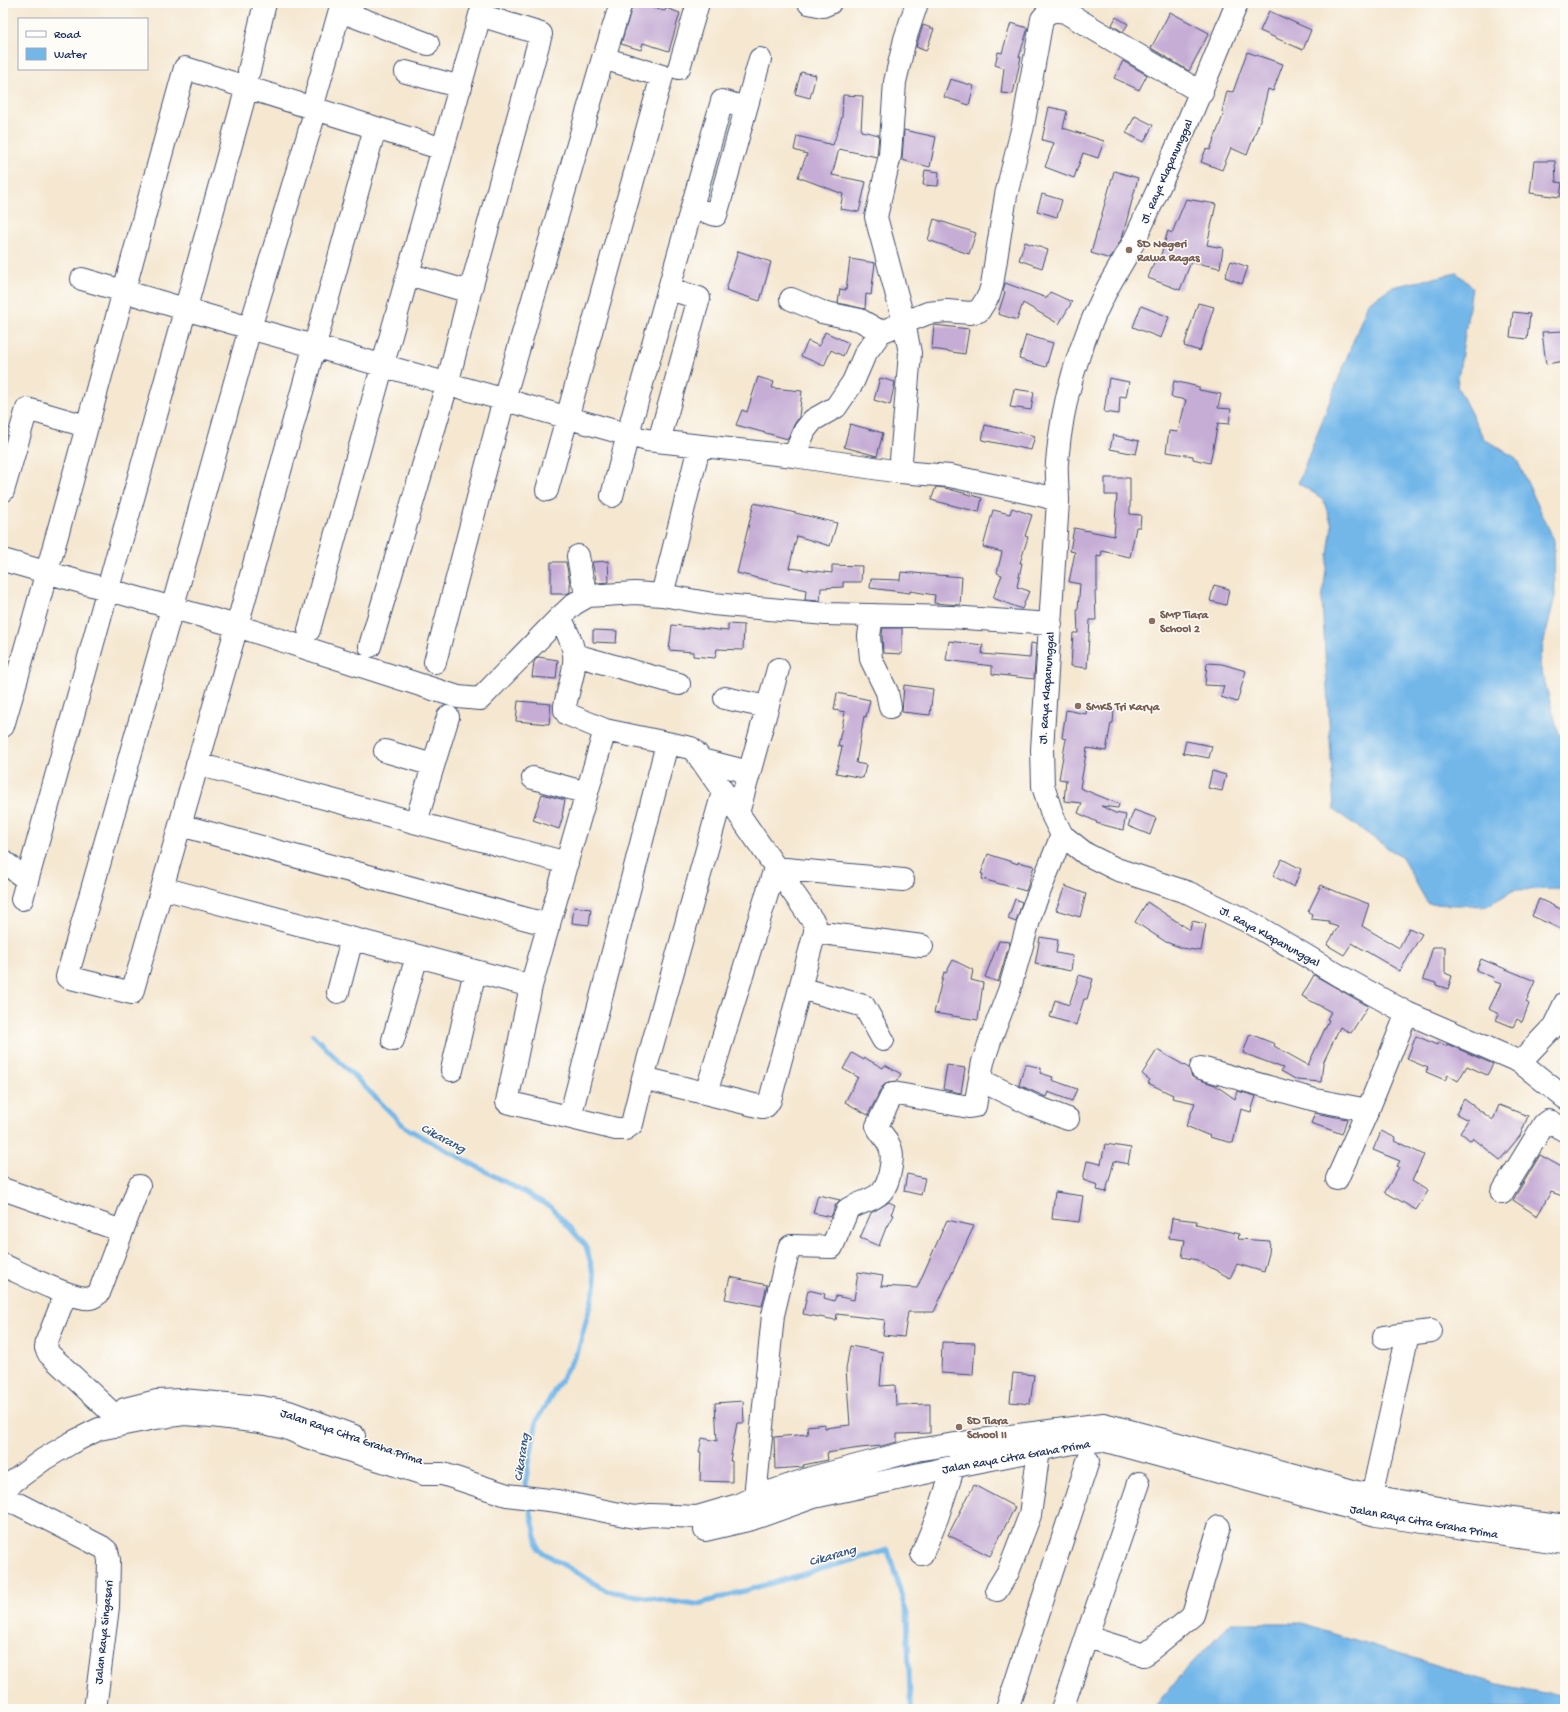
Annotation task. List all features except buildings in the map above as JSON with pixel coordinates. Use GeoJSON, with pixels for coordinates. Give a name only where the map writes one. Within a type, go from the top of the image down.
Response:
{"type":"FeatureCollection","features":[{"type":"Feature","properties":{"kind":"street"},"geometry":{"type":"LineString","coordinates":[[3,860],[25,890],[248,79],[265,3]]}},
{"type":"Feature","properties":{"kind":"street"},"geometry":{"type":"LineString","coordinates":[[606,51],[621,3]]}},
{"type":"Feature","properties":{"kind":"street"},"geometry":{"type":"LineString","coordinates":[[679,68],[698,3]]}},
{"type":"Feature","properties":{"kind":"street"},"geometry":{"type":"LineString","coordinates":[[809,3],[823,6],[830,3]]}},
{"type":"Feature","properties":{"kind":"street"},"geometry":{"type":"LineString","coordinates":[[900,472],[910,353],[904,322],[876,217],[890,154],[895,82],[905,39],[917,3]]}},
{"type":"Feature","properties":{"kind":"street","name":"Jl. Raya Klapanunggal"},"geometry":{"type":"LineString","coordinates":[[1237,3],[1202,92],[1137,235],[1107,289],[1080,348],[1071,382],[1062,425],[1057,463],[1058,501],[1052,572],[1051,624],[1042,749],[1043,786],[1053,818],[1062,835],[1086,854],[1116,869],[1189,893],[1253,924],[1338,975],[1408,1013],[1520,1062],[1565,1098]]}},
{"type":"Feature","properties":{"kind":"street"},"geometry":{"type":"LineString","coordinates":[[375,128],[132,993],[67,977],[250,328],[316,101],[341,7],[428,44]]}},
{"type":"Feature","properties":{"kind":"street"},"geometry":{"type":"LineString","coordinates":[[794,456],[805,430],[813,420],[836,407],[853,382],[865,354],[881,332],[928,313],[947,311],[970,313],[979,311],[989,295],[992,285],[1006,195],[1023,126],[1044,11],[1047,13],[1052,11],[1064,12],[1202,92]]}},
{"type":"Feature","properties":{"kind":"street"},"geometry":{"type":"LineString","coordinates":[[309,630],[480,15],[541,34],[470,292],[447,385],[370,646]]}},
{"type":"Feature","properties":{"kind":"street"},"geometry":{"type":"LineString","coordinates":[[435,662],[504,399],[603,58],[662,76],[566,417],[547,490]]}},
{"type":"Feature","properties":{"kind":"street"},"geometry":{"type":"LineString","coordinates":[[612,496],[722,101],[746,108],[760,59]]}},
{"type":"Feature","properties":{"kind":"street"},"geometry":{"type":"LineString","coordinates":[[3,726],[48,574],[86,426],[185,68],[248,79],[316,101],[375,128],[443,149]]}},
{"type":"Feature","properties":{"kind":"street"},"geometry":{"type":"LineString","coordinates":[[406,72],[461,87]]}},
{"type":"Feature","properties":{"kind":"street"},"geometry":{"type":"LineString","coordinates":[[408,274],[470,292]]}},
{"type":"Feature","properties":{"kind":"street"},"geometry":{"type":"LineString","coordinates":[[82,279],[383,365],[447,385],[504,399],[647,440],[699,447],[794,456],[900,472],[950,476],[1044,496],[1058,501]]}},
{"type":"Feature","properties":{"kind":"street"},"geometry":{"type":"LineString","coordinates":[[659,441],[699,298],[669,289]]}},
{"type":"Feature","properties":{"kind":"street"},"geometry":{"type":"LineString","coordinates":[[792,299],[822,312],[860,320],[881,332]]}},
{"type":"Feature","properties":{"kind":"street"},"geometry":{"type":"LineString","coordinates":[[3,491],[27,409],[86,426]]}},
{"type":"Feature","properties":{"kind":"street"},"geometry":{"type":"LineString","coordinates":[[662,595],[699,447]]}},
{"type":"Feature","properties":{"kind":"street"},"geometry":{"type":"LineString","coordinates":[[578,556],[582,579],[588,596]]}},
{"type":"Feature","properties":{"kind":"street"},"geometry":{"type":"LineString","coordinates":[[3,560],[171,609],[236,626],[458,697],[470,699],[480,699],[560,616],[574,604],[588,596],[622,593],[662,595],[713,604],[826,614],[951,617],[1051,624]]}},
{"type":"Feature","properties":{"kind":"street"},"geometry":{"type":"LineString","coordinates":[[872,615],[869,636],[871,659],[887,692],[890,707]]}},
{"type":"Feature","properties":{"kind":"street"},"geometry":{"type":"LineString","coordinates":[[560,616],[575,655],[565,710],[572,717],[605,730],[691,748],[701,760],[815,924],[815,932],[768,1104],[762,1108],[643,1078]]}},
{"type":"Feature","properties":{"kind":"street"},"geometry":{"type":"LineString","coordinates":[[575,655],[679,684]]}},
{"type":"Feature","properties":{"kind":"street"},"geometry":{"type":"LineString","coordinates":[[738,813],[778,669]]}},
{"type":"Feature","properties":{"kind":"street"},"geometry":{"type":"LineString","coordinates":[[725,698],[767,707]]}},
{"type":"Feature","properties":{"kind":"street"},"geometry":{"type":"LineString","coordinates":[[416,822],[448,716]]}},
{"type":"Feature","properties":{"kind":"street"},"geometry":{"type":"LineString","coordinates":[[605,730],[531,986],[507,1102],[570,1116],[616,1129],[625,1129],[632,1124],[643,1078],[723,792]]}},
{"type":"Feature","properties":{"kind":"street"},"geometry":{"type":"LineString","coordinates":[[570,1116],[667,744]]}},
{"type":"Feature","properties":{"kind":"street"},"geometry":{"type":"LineString","coordinates":[[385,751],[433,765]]}},
{"type":"Feature","properties":{"kind":"street"},"geometry":{"type":"LineString","coordinates":[[701,760],[749,772]]}},
{"type":"Feature","properties":{"kind":"street"},"geometry":{"type":"LineString","coordinates":[[197,764],[567,863]]}},
{"type":"Feature","properties":{"kind":"street"},"geometry":{"type":"LineString","coordinates":[[533,778],[587,793]]}},
{"type":"Feature","properties":{"kind":"street"},"geometry":{"type":"LineString","coordinates":[[180,824],[549,925]]}},
{"type":"Feature","properties":{"kind":"street"},"geometry":{"type":"LineString","coordinates":[[755,1497],[773,1315],[789,1248],[791,1246],[831,1248],[848,1209],[874,1198],[882,1192],[889,1177],[892,1152],[890,1145],[877,1126],[894,1092],[973,1107],[976,1106],[980,1080],[991,1038],[1009,990],[1032,910],[1062,835]]}},
{"type":"Feature","properties":{"kind":"street"},"geometry":{"type":"LineString","coordinates":[[775,868],[903,880]]}},
{"type":"Feature","properties":{"kind":"street"},"geometry":{"type":"LineString","coordinates":[[706,1094],[775,868]]}},
{"type":"Feature","properties":{"kind":"street"},"geometry":{"type":"LineString","coordinates":[[162,888],[531,986]]}},
{"type":"Feature","properties":{"kind":"street"},"geometry":{"type":"LineString","coordinates":[[815,932],[922,946]]}},
{"type":"Feature","properties":{"kind":"street"},"geometry":{"type":"LineString","coordinates":[[338,992],[352,939]]}},
{"type":"Feature","properties":{"kind":"street"},"geometry":{"type":"LineString","coordinates":[[393,1040],[417,956]]}},
{"type":"Feature","properties":{"kind":"street"},"geometry":{"type":"LineString","coordinates":[[452,1070],[475,971]]}},
{"type":"Feature","properties":{"kind":"street"},"geometry":{"type":"LineString","coordinates":[[800,988],[864,1006],[883,1040]]}},
{"type":"Feature","properties":{"kind":"street"},"geometry":{"type":"LineString","coordinates":[[1520,1062],[1554,1026],[1565,1003]]}},
{"type":"Feature","properties":{"kind":"street"},"geometry":{"type":"LineString","coordinates":[[1336,1179],[1368,1110],[1408,1013]]}},
{"type":"Feature","properties":{"kind":"street"},"geometry":{"type":"LineString","coordinates":[[1202,1068],[1315,1100],[1368,1110]]}},
{"type":"Feature","properties":{"kind":"street"},"geometry":{"type":"LineString","coordinates":[[980,1080],[1034,1106],[1068,1119]]}},
{"type":"Feature","properties":{"kind":"street"},"geometry":{"type":"LineString","coordinates":[[1502,1193],[1544,1124],[1548,1121],[1552,1122],[1565,1131]]}},
{"type":"Feature","properties":{"kind":"street"},"geometry":{"type":"LineString","coordinates":[[3,1265],[66,1293],[86,1299],[94,1298],[99,1293],[139,1186]]}},
{"type":"Feature","properties":{"kind":"street"},"geometry":{"type":"LineString","coordinates":[[3,1188],[122,1231]]}},
{"type":"Feature","properties":{"kind":"street"},"geometry":{"type":"LineString","coordinates":[[66,1293],[47,1341],[46,1348],[49,1354],[109,1423]]}},
{"type":"Feature","properties":{"kind":"street"},"geometry":{"type":"LineString","coordinates":[[1364,1503],[1396,1335],[1431,1331]]}},
{"type":"Feature","properties":{"kind":"street","name":"Jalan Raya Citra Graha Prima"},"geometry":{"type":"LineString","coordinates":[[3,1489],[44,1459],[109,1423],[184,1414],[260,1422],[286,1428],[307,1437],[424,1474],[443,1474],[507,1495],[557,1501],[634,1517],[651,1515],[698,1517],[738,1506],[755,1497],[810,1478],[916,1450],[997,1447],[1039,1450],[1073,1443],[1102,1440],[1364,1503],[1460,1512],[1565,1526]]}},
{"type":"Feature","properties":{"kind":"street","name":"Jalan Raya Citra Graha Prima"},"geometry":{"type":"LineString","coordinates":[[634,1517],[645,1526],[666,1530],[708,1530],[752,1519],[814,1497],[954,1466],[997,1447],[1104,1424],[1431,1524],[1565,1544]]}},
{"type":"Feature","properties":{"kind":"street"},"geometry":{"type":"LineString","coordinates":[[997,1590],[1008,1572],[1030,1515],[1039,1450]]}},
{"type":"Feature","properties":{"kind":"street"},"geometry":{"type":"LineString","coordinates":[[1006,1709],[1088,1461]]}},
{"type":"Feature","properties":{"kind":"street"},"geometry":{"type":"LineString","coordinates":[[922,1554],[951,1480],[954,1466]]}},
{"type":"Feature","properties":{"kind":"street"},"geometry":{"type":"LineString","coordinates":[[1062,1709],[1139,1482]]}},
{"type":"Feature","properties":{"kind":"street","name":"Jalan Raya Singasari"},"geometry":{"type":"LineString","coordinates":[[3,1500],[18,1504],[102,1547],[107,1551],[110,1560],[108,1607],[95,1709]]}},
{"type":"Feature","properties":{"kind":"street"},"geometry":{"type":"LineString","coordinates":[[1087,1637],[1144,1655],[1193,1615],[1219,1527]]}},
{"type":"Feature","properties":{"kind":"water"},"geometry":{"type":"Polygon","coordinates":[[[1457,273],[1472,287],[1457,386],[1484,439],[1516,458],[1554,540],[1555,596],[1539,662],[1559,734],[1565,739],[1565,889],[1514,890],[1487,906],[1428,904],[1402,858],[1334,810],[1322,600],[1332,525],[1323,499],[1298,483],[1368,303],[1392,287],[1457,273]]]}},
{"type":"Feature","properties":{"kind":"water"},"geometry":{"type":"Polygon","coordinates":[[[1230,1623],[1302,1623],[1497,1684],[1565,1697],[1565,1709],[1154,1709],[1177,1679],[1230,1623]]]}},
{"type":"Feature","properties":{"kind":"waterway","name":"Cikarang"},"geometry":{"type":"LineString","coordinates":[[313,1035],[406,1128],[551,1207],[586,1246],[596,1283],[578,1351],[537,1420],[525,1484],[527,1492]]}},
{"type":"Feature","properties":{"kind":"waterway","name":"Cikarang"},"geometry":{"type":"LineString","coordinates":[[529,1504],[539,1550],[607,1591],[695,1605],[888,1550],[907,1614],[910,1697],[912,1709]]}},
{"type":"Feature","properties":{"kind":"place","name":"SD Negeri Rawa Ragas"},"geometry":{"type":"Point","coordinates":[1129,250]}},
{"type":"Feature","properties":{"kind":"place","name":"SMP Tiara School 2"},"geometry":{"type":"Point","coordinates":[1152,621]}},
{"type":"Feature","properties":{"kind":"place","name":"SMKS Tri Karya"},"geometry":{"type":"Point","coordinates":[1078,706]}},
{"type":"Feature","properties":{"kind":"place","name":"SD Tiara School II"},"geometry":{"type":"Point","coordinates":[959,1427]}}]}
